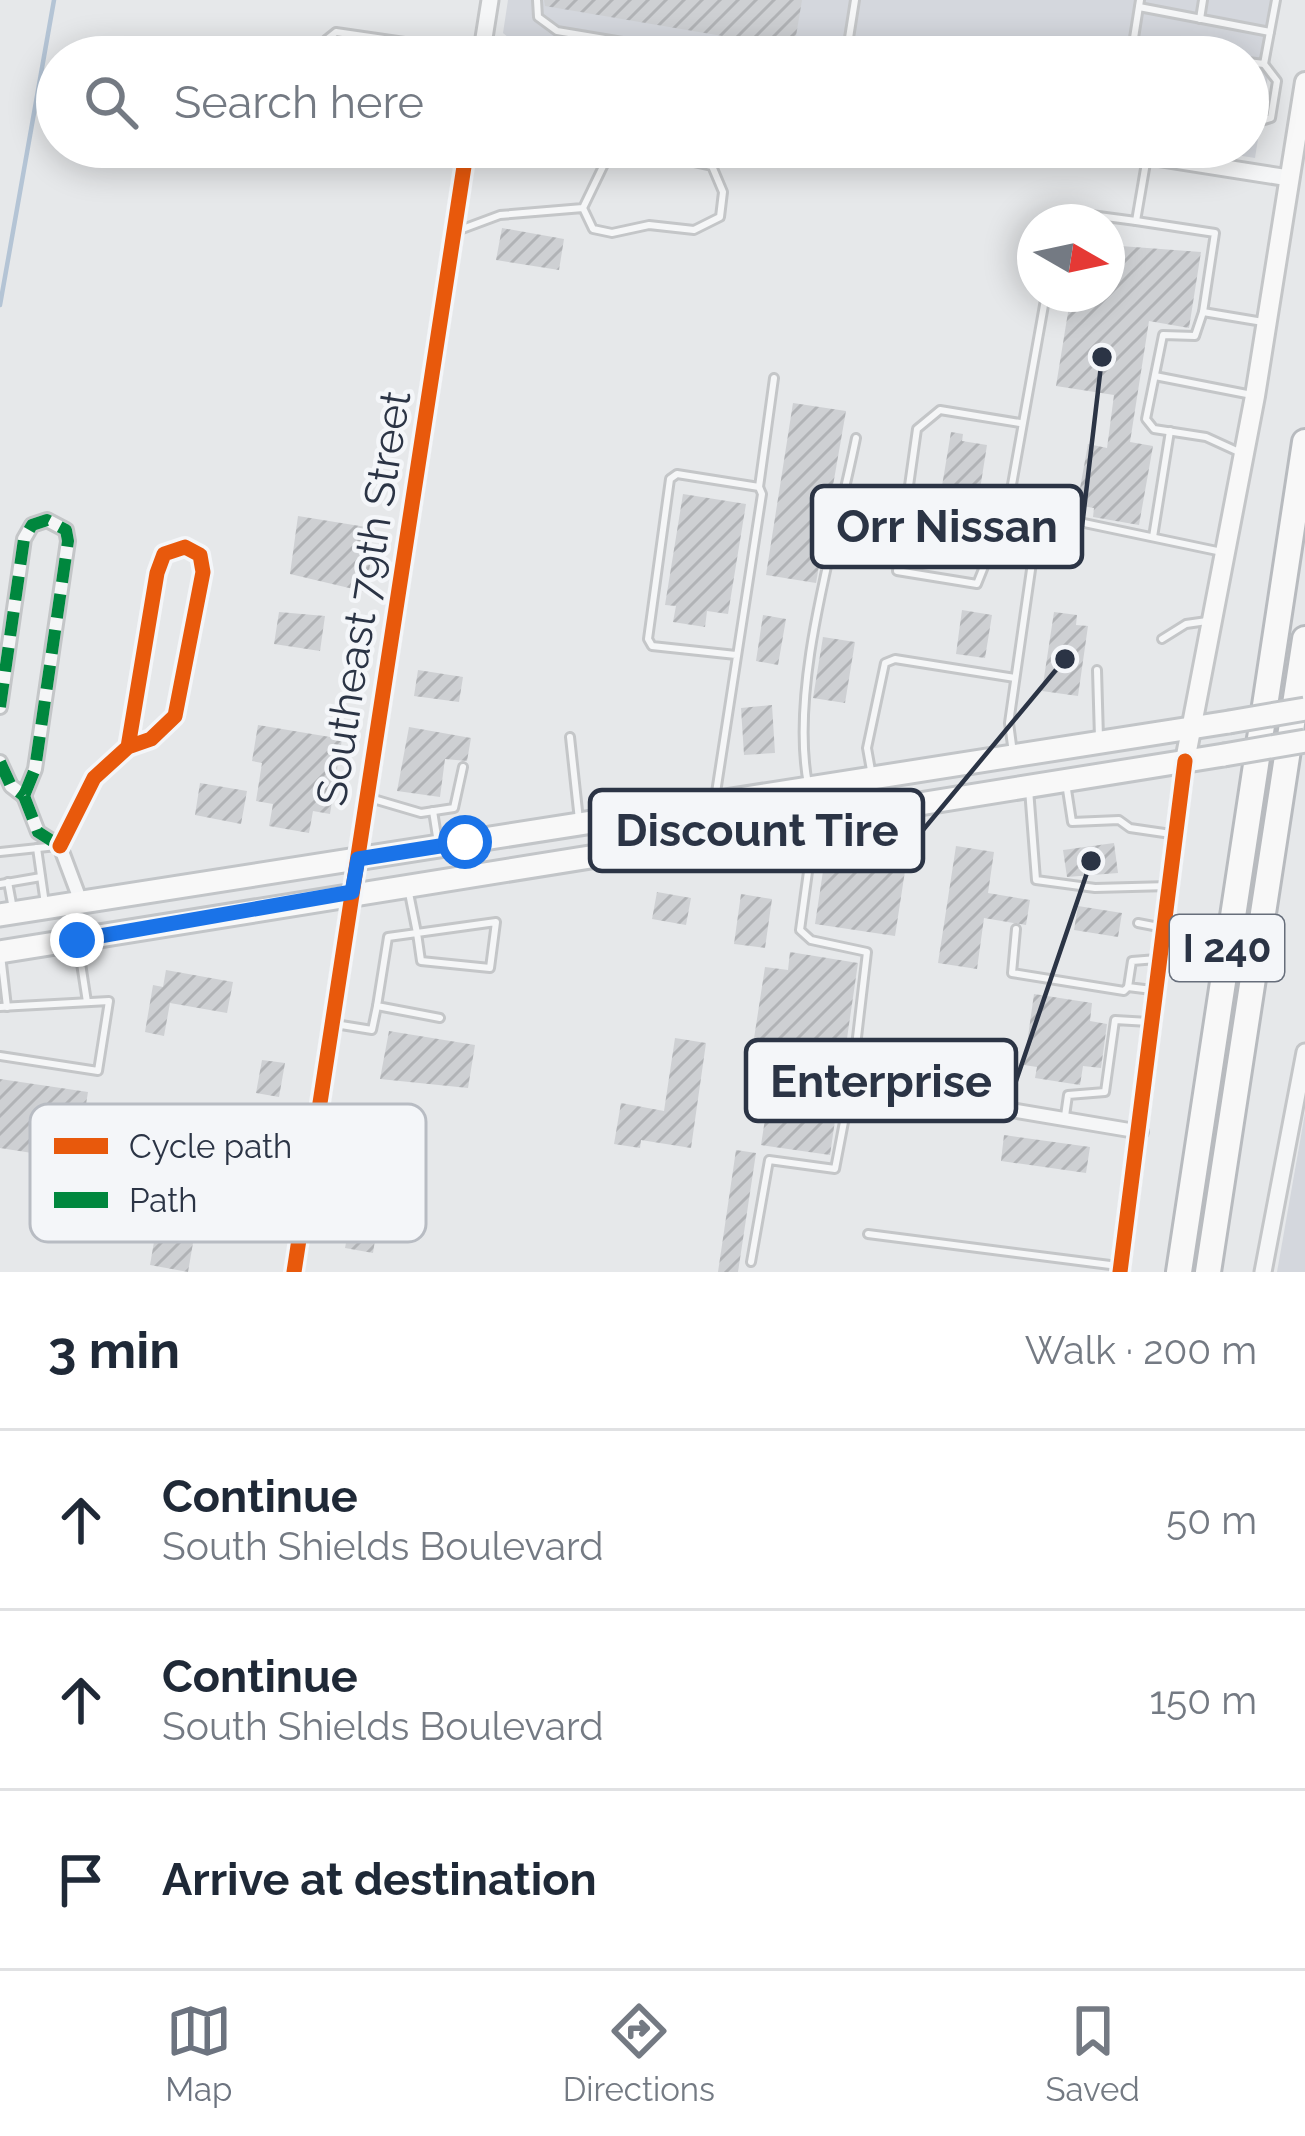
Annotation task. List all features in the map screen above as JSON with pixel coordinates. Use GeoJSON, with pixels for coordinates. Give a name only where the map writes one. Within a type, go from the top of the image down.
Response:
{"type":"FeatureCollection","features":[{"type":"Feature","properties":{"kind":"highway","name":"I 240"},"geometry":{"type":"LineString","coordinates":[[1175,1272],[1187,1220],[1305,442]]}},
{"type":"Feature","properties":{"kind":"highway","name":"I 240"},"geometry":{"type":"LineString","coordinates":[[1208,1272],[1305,639]]}},
{"type":"Feature","properties":{"kind":"main road"},"geometry":{"type":"LineString","coordinates":[[1185,761],[1255,395],[1305,82]]}},
{"type":"Feature","properties":{"kind":"main road"},"geometry":{"type":"LineString","coordinates":[[7,914],[1305,709]]}},
{"type":"Feature","properties":{"kind":"main road"},"geometry":{"type":"LineString","coordinates":[[0,952],[1305,741]]}},
{"type":"Feature","properties":{"kind":"main road"},"geometry":{"type":"LineString","coordinates":[[846,782],[852,813]]}},
{"type":"Feature","properties":{"kind":"street"},"geometry":{"type":"LineString","coordinates":[[485,36],[490,0]]}},
{"type":"Feature","properties":{"kind":"street","name":"Southeast 79th Street"},"geometry":{"type":"LineString","coordinates":[[319,1104],[464,168]]}},
{"type":"Feature","properties":{"kind":"street"},"geometry":{"type":"LineString","coordinates":[[1224,168],[1289,178]]}},
{"type":"Feature","properties":{"kind":"street"},"geometry":{"type":"LineString","coordinates":[[0,706],[24,539],[32,524],[47,520],[66,530],[68,541],[35,769],[24,796]]}},
{"type":"Feature","properties":{"kind":"street"},"geometry":{"type":"LineString","coordinates":[[60,846],[94,778],[128,746],[164,729],[181,704],[203,572],[196,551],[173,548],[164,554],[157,573],[128,746]]}},
{"type":"Feature","properties":{"kind":"street"},"geometry":{"type":"LineString","coordinates":[[1120,1269],[1185,761]]}},
{"type":"Feature","properties":{"kind":"street"},"geometry":{"type":"LineString","coordinates":[[0,762],[11,786],[24,796],[38,832],[60,846],[81,902]]}},
{"type":"Feature","properties":{"kind":"street"},"geometry":{"type":"LineString","coordinates":[[1263,1272],[1305,1052]]}},
{"type":"Feature","properties":{"kind":"street"},"geometry":{"type":"LineString","coordinates":[[898,1091],[1141,1132]]}},
{"type":"Feature","properties":{"kind":"street","name":"Southeast 79th Street"},"geometry":{"type":"LineString","coordinates":[[294,1272],[298,1242]]}},
{"type":"Feature","properties":{"kind":"lane"},"geometry":{"type":"LineString","coordinates":[[537,0],[538,17],[557,31],[587,36]]}},
{"type":"Feature","properties":{"kind":"lane"},"geometry":{"type":"LineString","coordinates":[[849,36],[855,0]]}},
{"type":"Feature","properties":{"kind":"lane"},"geometry":{"type":"LineString","coordinates":[[1200,19],[1203,0]]}},
{"type":"Feature","properties":{"kind":"lane"},"geometry":{"type":"LineString","coordinates":[[1269,37],[1276,0]]}},
{"type":"Feature","properties":{"kind":"lane"},"geometry":{"type":"LineString","coordinates":[[1135,36],[1140,4],[1270,32]]}},
{"type":"Feature","properties":{"kind":"lane"},"geometry":{"type":"LineString","coordinates":[[328,36],[336,32],[361,36]]}},
{"type":"Feature","properties":{"kind":"lane"},"geometry":{"type":"LineString","coordinates":[[1269,71],[1277,81],[1269,119]]}},
{"type":"Feature","properties":{"kind":"lane"},"geometry":{"type":"LineString","coordinates":[[583,208],[602,168]]}},
{"type":"Feature","properties":{"kind":"lane"},"geometry":{"type":"LineString","coordinates":[[583,208],[593,229],[612,233],[649,225],[694,230],[720,218],[723,192],[713,168]]}},
{"type":"Feature","properties":{"kind":"lane"},"geometry":{"type":"LineString","coordinates":[[1136,221],[1145,168]]}},
{"type":"Feature","properties":{"kind":"lane"},"geometry":{"type":"LineString","coordinates":[[454,232],[500,215],[583,208]]}},
{"type":"Feature","properties":{"kind":"lane"},"geometry":{"type":"LineString","coordinates":[[1125,220],[1215,233],[1195,336],[1163,335],[1146,419],[1154,429],[1206,437],[1222,449],[1243,454]]}},
{"type":"Feature","properties":{"kind":"lane"},"geometry":{"type":"LineString","coordinates":[[1020,423],[940,410],[917,429],[897,571],[977,584],[1008,507],[1042,312]]}},
{"type":"Feature","properties":{"kind":"lane"},"geometry":{"type":"LineString","coordinates":[[1203,313],[1267,322]]}},
{"type":"Feature","properties":{"kind":"lane"},"geometry":{"type":"LineString","coordinates":[[1155,376],[1255,395]]}},
{"type":"Feature","properties":{"kind":"lane"},"geometry":{"type":"LineString","coordinates":[[715,802],[774,378]]}},
{"type":"Feature","properties":{"kind":"lane"},"geometry":{"type":"LineString","coordinates":[[1154,537],[1170,431]]}},
{"type":"Feature","properties":{"kind":"lane"},"geometry":{"type":"LineString","coordinates":[[809,788],[803,757],[814,626],[856,438]]}},
{"type":"Feature","properties":{"kind":"lane"},"geometry":{"type":"LineString","coordinates":[[736,655],[652,646],[648,639],[670,479],[677,474],[759,487]]}},
{"type":"Feature","properties":{"kind":"lane"},"geometry":{"type":"LineString","coordinates":[[1008,507],[1224,552]]}},
{"type":"Feature","properties":{"kind":"lane"},"geometry":{"type":"LineString","coordinates":[[1013,755],[1009,723],[1040,514]]}},
{"type":"Feature","properties":{"kind":"lane"},"geometry":{"type":"LineString","coordinates":[[1162,639],[1186,624],[1210,621]]}},
{"type":"Feature","properties":{"kind":"lane"},"geometry":{"type":"LineString","coordinates":[[872,777],[867,748],[885,663],[895,659],[1015,678]]}},
{"type":"Feature","properties":{"kind":"lane"},"geometry":{"type":"LineString","coordinates":[[1096,670],[1099,742]]}},
{"type":"Feature","properties":{"kind":"lane"},"geometry":{"type":"LineString","coordinates":[[570,737],[580,824]]}},
{"type":"Feature","properties":{"kind":"lane"},"geometry":{"type":"LineString","coordinates":[[369,798],[433,811],[454,808],[463,767]]}},
{"type":"Feature","properties":{"kind":"lane"},"geometry":{"type":"LineString","coordinates":[[1066,780],[1072,823],[1119,820],[1130,828],[1175,834]]}},
{"type":"Feature","properties":{"kind":"lane"},"geometry":{"type":"LineString","coordinates":[[1029,785],[1036,880],[1095,888],[1170,886]]}},
{"type":"Feature","properties":{"kind":"lane"},"geometry":{"type":"LineString","coordinates":[[433,811],[439,846]]}},
{"type":"Feature","properties":{"kind":"lane"},"geometry":{"type":"LineString","coordinates":[[751,1262],[769,1160],[835,1169],[852,1081],[867,952],[811,940],[800,930],[814,819]]}},
{"type":"Feature","properties":{"kind":"lane"},"geometry":{"type":"LineString","coordinates":[[0,852],[60,846]]}},
{"type":"Feature","properties":{"kind":"lane"},"geometry":{"type":"LineString","coordinates":[[37,848],[45,908]]}},
{"type":"Feature","properties":{"kind":"lane"},"geometry":{"type":"LineString","coordinates":[[7,914],[4,883],[40,877]]}},
{"type":"Feature","properties":{"kind":"lane"},"geometry":{"type":"LineString","coordinates":[[331,1023],[372,1030],[388,938],[417,933],[496,922],[490,968],[421,962],[417,933],[407,883]]}},
{"type":"Feature","properties":{"kind":"lane"},"geometry":{"type":"LineString","coordinates":[[1138,923],[1165,928]]}},
{"type":"Feature","properties":{"kind":"lane"},"geometry":{"type":"LineString","coordinates":[[1016,928],[1012,973],[1124,991],[1129,987],[1132,961],[1161,959]]}},
{"type":"Feature","properties":{"kind":"lane"},"geometry":{"type":"LineString","coordinates":[[77,940],[87,1003]]}},
{"type":"Feature","properties":{"kind":"lane"},"geometry":{"type":"LineString","coordinates":[[0,952],[4,1007],[109,1001],[98,1071],[0,1056]]}},
{"type":"Feature","properties":{"kind":"lane"},"geometry":{"type":"LineString","coordinates":[[1129,987],[1157,991]]}},
{"type":"Feature","properties":{"kind":"lane"},"geometry":{"type":"LineString","coordinates":[[377,1006],[440,1018]]}},
{"type":"Feature","properties":{"kind":"lane"},"geometry":{"type":"LineString","coordinates":[[1065,1119],[1068,1095],[1105,1092],[1115,1021],[1154,1022]]}},
{"type":"Feature","properties":{"kind":"lane"},"geometry":{"type":"LineString","coordinates":[[852,1081],[898,1091]]}},
{"type":"Feature","properties":{"kind":"lane"},"geometry":{"type":"LineString","coordinates":[[868,1234],[1120,1269]]}},
{"type":"Feature","properties":{"kind":"shaded area"},"geometry":{"type":"Polygon","coordinates":[[[508,0],[1280,0],[1269,70],[1269,36],[503,33],[508,0]]]}},
{"type":"Feature","properties":{"kind":"shaded area"},"geometry":{"type":"Polygon","coordinates":[[[1305,1113],[1305,1272],[1277,1272],[1305,1113]]]}},
{"type":"Feature","properties":{"kind":"building"},"geometry":{"type":"Polygon","coordinates":[[[544,0],[802,0],[796,36],[723,36],[545,6],[544,0]]]}},
{"type":"Feature","properties":{"kind":"building"},"geometry":{"type":"Polygon","coordinates":[[[502,228],[564,239],[559,270],[496,260],[502,228]]]}},
{"type":"Feature","properties":{"kind":"building"},"geometry":{"type":"Polygon","coordinates":[[[1125,246],[1201,252],[1189,328],[1149,321],[1130,442],[1153,446],[1139,525],[1093,517],[1094,508],[1077,505],[1088,444],[1107,448],[1114,395],[1056,386],[1068,312],[1125,312],[1125,246]]]}},
{"type":"Feature","properties":{"kind":"building"},"geometry":{"type":"Polygon","coordinates":[[[793,403],[846,411],[816,583],[766,575],[793,403]]]}},
{"type":"Feature","properties":{"kind":"building"},"geometry":{"type":"Polygon","coordinates":[[[951,432],[963,434],[962,441],[987,445],[972,540],[917,532],[922,499],[928,500],[931,484],[942,486],[951,432]]]}},
{"type":"Feature","properties":{"kind":"building"},"geometry":{"type":"Polygon","coordinates":[[[683,494],[746,504],[728,614],[707,611],[705,627],[673,622],[676,606],[665,605],[683,494]]]}},
{"type":"Feature","properties":{"kind":"building"},"geometry":{"type":"Polygon","coordinates":[[[298,516],[366,527],[361,564],[370,565],[366,592],[290,574],[298,516]]]}},
{"type":"Feature","properties":{"kind":"building"},"geometry":{"type":"Polygon","coordinates":[[[962,610],[992,615],[985,658],[956,654],[962,610]]]}},
{"type":"Feature","properties":{"kind":"building"},"geometry":{"type":"Polygon","coordinates":[[[279,612],[325,616],[320,651],[274,644],[279,612]]]}},
{"type":"Feature","properties":{"kind":"building"},"geometry":{"type":"Polygon","coordinates":[[[1054,612],[1077,615],[1076,625],[1088,626],[1078,696],[1042,691],[1054,612]]]}},
{"type":"Feature","properties":{"kind":"building"},"geometry":{"type":"Polygon","coordinates":[[[763,615],[786,619],[778,665],[756,661],[763,615]]]}},
{"type":"Feature","properties":{"kind":"building"},"geometry":{"type":"Polygon","coordinates":[[[823,637],[855,642],[845,703],[813,698],[823,637]]]}},
{"type":"Feature","properties":{"kind":"building"},"geometry":{"type":"Polygon","coordinates":[[[418,670],[463,677],[459,702],[414,696],[418,670]]]}},
{"type":"Feature","properties":{"kind":"building"},"geometry":{"type":"Polygon","coordinates":[[[772,705],[775,753],[744,755],[741,708],[772,705]]]}},
{"type":"Feature","properties":{"kind":"building"},"geometry":{"type":"Polygon","coordinates":[[[258,725],[342,739],[330,814],[313,811],[309,833],[269,826],[273,804],[256,801],[262,763],[252,761],[258,725]]]}},
{"type":"Feature","properties":{"kind":"building"},"geometry":{"type":"Polygon","coordinates":[[[409,727],[471,738],[467,761],[445,759],[440,797],[397,791],[409,727]]]}},
{"type":"Feature","properties":{"kind":"building"},"geometry":{"type":"Polygon","coordinates":[[[200,783],[247,791],[241,824],[195,815],[200,783]]]}},
{"type":"Feature","properties":{"kind":"building"},"geometry":{"type":"Polygon","coordinates":[[[1114,843],[1118,873],[1067,877],[1063,850],[1114,843]]]}},
{"type":"Feature","properties":{"kind":"building"},"geometry":{"type":"Polygon","coordinates":[[[956,846],[994,852],[988,893],[1030,900],[1026,925],[984,918],[977,969],[938,963],[956,846]]]}},
{"type":"Feature","properties":{"kind":"building"},"geometry":{"type":"Polygon","coordinates":[[[825,858],[905,871],[895,936],[815,924],[825,858]]]}},
{"type":"Feature","properties":{"kind":"building"},"geometry":{"type":"Polygon","coordinates":[[[657,892],[691,898],[686,925],[652,919],[657,892]]]}},
{"type":"Feature","properties":{"kind":"building"},"geometry":{"type":"Polygon","coordinates":[[[741,894],[772,899],[765,948],[734,944],[741,894]]]}},
{"type":"Feature","properties":{"kind":"building"},"geometry":{"type":"Polygon","coordinates":[[[1078,906],[1122,913],[1118,937],[1074,930],[1078,906]]]}},
{"type":"Feature","properties":{"kind":"building"},"geometry":{"type":"Polygon","coordinates":[[[790,952],[858,963],[830,1155],[761,1145],[770,1087],[747,1084],[765,967],[788,970],[790,952]]]}},
{"type":"Feature","properties":{"kind":"building"},"geometry":{"type":"Polygon","coordinates":[[[166,970],[233,982],[227,1013],[170,1003],[164,1036],[145,1032],[153,985],[163,987],[166,970]]]}},
{"type":"Feature","properties":{"kind":"building"},"geometry":{"type":"Polygon","coordinates":[[[1034,994],[1092,1003],[1090,1021],[1107,1024],[1101,1068],[1083,1066],[1080,1085],[1035,1078],[1037,1067],[1024,1065],[1034,994]]]}},
{"type":"Feature","properties":{"kind":"building"},"geometry":{"type":"Polygon","coordinates":[[[389,1031],[475,1045],[468,1088],[380,1079],[389,1031]]]}},
{"type":"Feature","properties":{"kind":"building"},"geometry":{"type":"Polygon","coordinates":[[[675,1038],[706,1043],[691,1148],[641,1140],[640,1148],[614,1144],[621,1103],[664,1111],[675,1038]]]}},
{"type":"Feature","properties":{"kind":"building"},"geometry":{"type":"Polygon","coordinates":[[[262,1060],[285,1063],[279,1097],[256,1093],[262,1060]]]}},
{"type":"Feature","properties":{"kind":"building"},"geometry":{"type":"Polygon","coordinates":[[[0,1079],[88,1092],[86,1104],[30,1104],[30,1153],[0,1148],[0,1079]]]}},
{"type":"Feature","properties":{"kind":"building"},"geometry":{"type":"Polygon","coordinates":[[[1004,1135],[1090,1147],[1086,1173],[1001,1161],[1004,1135]]]}},
{"type":"Feature","properties":{"kind":"building"},"geometry":{"type":"Polygon","coordinates":[[[736,1150],[756,1153],[738,1272],[718,1272],[736,1150]]]}},
{"type":"Feature","properties":{"kind":"building"},"geometry":{"type":"Polygon","coordinates":[[[154,1242],[193,1243],[188,1272],[150,1265],[154,1242]]]}},
{"type":"Feature","properties":{"kind":"building"},"geometry":{"type":"Polygon","coordinates":[[[346,1242],[375,1242],[373,1253],[345,1248],[346,1242]]]}},
{"type":"Feature","properties":{"kind":"waterway"},"geometry":{"type":"LineString","coordinates":[[48,36],[54,0]]}},
{"type":"Feature","properties":{"kind":"waterway"},"geometry":{"type":"LineString","coordinates":[[0,305],[36,102]]}},
{"type":"Feature","properties":{"kind":"marked path"},"geometry":{"type":"LineString","coordinates":[[0,707],[24,539],[32,525],[47,520],[66,530],[68,541],[35,769],[24,796]]}},
{"type":"Feature","properties":{"kind":"marked path"},"geometry":{"type":"LineString","coordinates":[[0,762],[11,786],[24,796]]}},
{"type":"Feature","properties":{"kind":"marked path"},"geometry":{"type":"LineString","coordinates":[[24,796],[38,832],[60,846],[64,836]]}},
{"type":"Feature","properties":{"kind":"cycle path"},"geometry":{"type":"LineString","coordinates":[[320,1104],[464,168]]}},
{"type":"Feature","properties":{"kind":"cycle path"},"geometry":{"type":"LineString","coordinates":[[60,846],[94,778],[128,747],[151,739],[175,716],[203,572],[200,555],[185,547],[164,554],[157,573],[128,747]]}},
{"type":"Feature","properties":{"kind":"cycle path"},"geometry":{"type":"LineString","coordinates":[[1120,1272],[1185,761]]}},
{"type":"Feature","properties":{"kind":"cycle path"},"geometry":{"type":"LineString","coordinates":[[294,1272],[299,1242]]}},
{"type":"Feature","properties":{"kind":"place","name":"Orr Nissan"},"geometry":{"type":"Point","coordinates":[1102,357]}},
{"type":"Feature","properties":{"kind":"place","name":"Discount Tire"},"geometry":{"type":"Point","coordinates":[1065,659]}},
{"type":"Feature","properties":{"kind":"place","name":"Enterprise"},"geometry":{"type":"Point","coordinates":[1091,861]}},
{"type":"Feature","properties":{"kind":"route"},"geometry":{"type":"LineString","coordinates":[[77,940],[352,892],[358,859],[465,842]]}}]}
